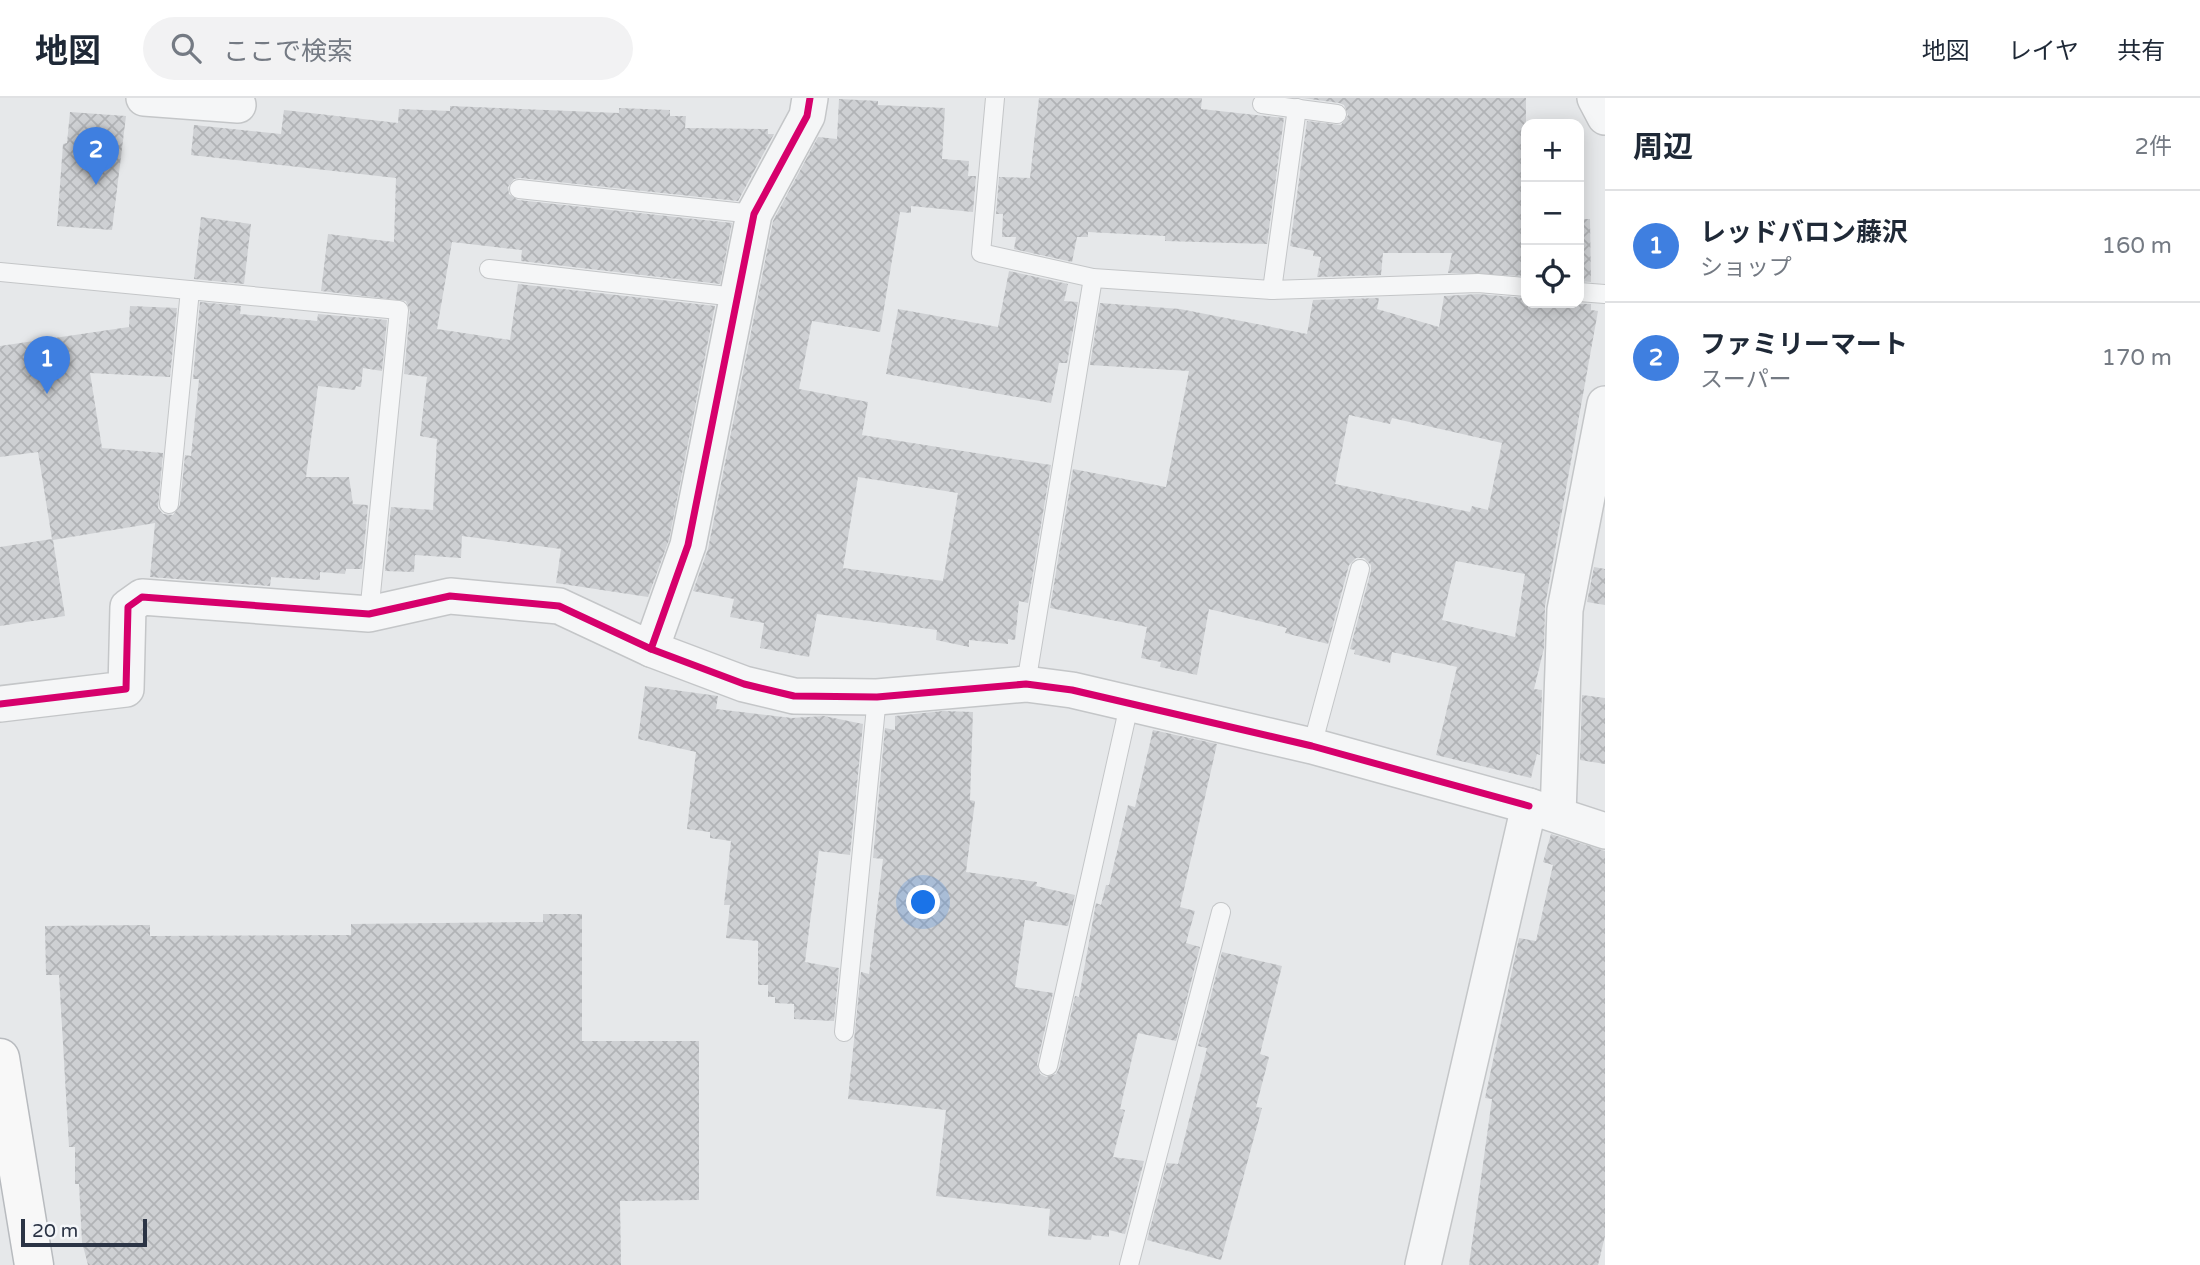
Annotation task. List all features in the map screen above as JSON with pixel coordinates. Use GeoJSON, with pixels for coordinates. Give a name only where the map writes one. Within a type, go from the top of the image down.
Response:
{"type":"FeatureCollection","features":[{"type":"Feature","properties":{"kind":"highway"},"geometry":{"type":"LineString","coordinates":[[0,1058],[8,1154],[34,1265]]}},
{"type":"Feature","properties":{"kind":"street"},"geometry":{"type":"LineString","coordinates":[[144,98],[237,105]]}},
{"type":"Feature","properties":{"kind":"street"},"geometry":{"type":"LineString","coordinates":[[651,649],[688,545],[754,214],[807,116],[810,98]]}},
{"type":"Feature","properties":{"kind":"street"},"geometry":{"type":"LineString","coordinates":[[1595,98],[1605,117]]}},
{"type":"Feature","properties":{"kind":"street"},"geometry":{"type":"LineString","coordinates":[[1423,1265],[1544,811],[1565,610],[1605,404]]}},
{"type":"Feature","properties":{"kind":"street"},"geometry":{"type":"LineString","coordinates":[[0,704],[126,689],[128,607],[142,597],[369,614],[450,596],[559,606],[651,649],[744,684],[794,696],[877,697],[1026,684],[1130,701],[1312,746],[1544,811],[1605,831]]}},
{"type":"Feature","properties":{"kind":"lane"},"geometry":{"type":"LineString","coordinates":[[995,98],[981,253],[1093,278],[1272,290],[1479,284],[1521,287]]}},
{"type":"Feature","properties":{"kind":"lane"},"geometry":{"type":"LineString","coordinates":[[1262,104],[1337,114]]}},
{"type":"Feature","properties":{"kind":"lane"},"geometry":{"type":"LineString","coordinates":[[1272,290],[1297,108]]}},
{"type":"Feature","properties":{"kind":"lane"},"geometry":{"type":"LineString","coordinates":[[519,189],[754,214]]}},
{"type":"Feature","properties":{"kind":"lane"},"geometry":{"type":"LineString","coordinates":[[489,269],[736,297]]}},
{"type":"Feature","properties":{"kind":"lane"},"geometry":{"type":"LineString","coordinates":[[0,271],[398,310],[369,614]]}},
{"type":"Feature","properties":{"kind":"lane"},"geometry":{"type":"LineString","coordinates":[[1026,684],[1093,278]]}},
{"type":"Feature","properties":{"kind":"lane"},"geometry":{"type":"LineString","coordinates":[[169,504],[190,290]]}},
{"type":"Feature","properties":{"kind":"lane"},"geometry":{"type":"LineString","coordinates":[[1584,292],[1605,294]]}},
{"type":"Feature","properties":{"kind":"lane"},"geometry":{"type":"LineString","coordinates":[[1312,746],[1360,569]]}},
{"type":"Feature","properties":{"kind":"lane"},"geometry":{"type":"LineString","coordinates":[[844,1032],[877,697]]}},
{"type":"Feature","properties":{"kind":"lane"},"geometry":{"type":"LineString","coordinates":[[1048,1066],[1130,701]]}},
{"type":"Feature","properties":{"kind":"lane"},"geometry":{"type":"LineString","coordinates":[[1129,1265],[1221,912]]}},
{"type":"Feature","properties":{"kind":"building"},"geometry":{"type":"Polygon","coordinates":[[[1039,98],[1202,98],[1201,109],[1284,118],[1267,244],[1165,241],[1165,236],[1088,232],[1088,237],[1077,237],[1072,262],[1014,249],[1016,237],[1002,237],[1003,214],[996,214],[999,177],[1030,178],[1039,98]]]}},
{"type":"Feature","properties":{"kind":"building"},"geometry":{"type":"Polygon","coordinates":[[[1303,98],[1526,98],[1526,119],[1521,119],[1521,276],[1448,273],[1452,253],[1383,253],[1381,275],[1317,277],[1321,257],[1313,256],[1314,251],[1290,246],[1307,121],[1341,125],[1348,115],[1344,105],[1303,98]]]}},
{"type":"Feature","properties":{"kind":"building"},"geometry":{"type":"Polygon","coordinates":[[[839,99],[878,101],[878,105],[945,108],[942,159],[969,161],[968,176],[976,176],[973,212],[911,206],[911,213],[900,212],[880,332],[812,321],[799,389],[868,402],[862,435],[1051,465],[1028,603],[1019,601],[1015,640],[1008,639],[1008,644],[969,640],[969,647],[936,640],[937,630],[817,614],[809,657],[760,648],[764,623],[730,617],[734,599],[693,591],[708,549],[773,221],[818,137],[837,139],[839,99]],[[858,477],[843,568],[943,581],[958,493],[858,477]]]}},
{"type":"Feature","properties":{"kind":"building"},"geometry":{"type":"Polygon","coordinates":[[[450,106],[619,113],[619,108],[670,110],[670,116],[686,116],[685,128],[768,129],[768,134],[774,134],[738,201],[520,178],[514,179],[508,187],[509,194],[518,200],[732,223],[720,284],[521,261],[522,250],[452,242],[437,329],[510,340],[518,284],[715,306],[669,540],[648,597],[556,583],[561,549],[462,536],[461,558],[415,555],[414,572],[385,571],[391,507],[433,510],[437,439],[420,436],[427,377],[404,374],[410,311],[406,301],[321,291],[328,234],[394,242],[396,178],[191,155],[194,125],[281,134],[284,110],[398,123],[399,109],[450,111],[450,106]]]}},
{"type":"Feature","properties":{"kind":"building"},"geometry":{"type":"Polygon","coordinates":[[[70,112],[126,116],[112,230],[57,226],[63,144],[67,143],[70,112]]]}},
{"type":"Feature","properties":{"kind":"building"},"geometry":{"type":"Polygon","coordinates":[[[201,217],[251,224],[244,284],[194,279],[201,217]]]}},
{"type":"Feature","properties":{"kind":"building"},"geometry":{"type":"Polygon","coordinates":[[[1584,219],[1590,219],[1591,282],[1584,281],[1584,219]]]}},
{"type":"Feature","properties":{"kind":"building"},"geometry":{"type":"Polygon","coordinates":[[[1009,271],[1068,284],[1064,301],[1078,302],[1067,363],[1059,363],[1051,403],[886,374],[898,309],[998,327],[1009,271]]]}},
{"type":"Feature","properties":{"kind":"building"},"geometry":{"type":"Polygon","coordinates":[[[1478,294],[1521,298],[1521,308],[1584,308],[1584,304],[1591,304],[1591,310],[1598,311],[1545,606],[1544,648],[1534,689],[1542,690],[1540,755],[1537,754],[1531,778],[1436,755],[1457,667],[1392,652],[1390,663],[1354,654],[1355,650],[1350,649],[1371,571],[1371,565],[1364,558],[1356,558],[1349,565],[1328,644],[1285,633],[1287,628],[1209,609],[1197,675],[1160,667],[1161,662],[1141,658],[1147,627],[1050,608],[1073,469],[1166,487],[1189,371],[1090,365],[1100,303],[1180,309],[1307,334],[1313,300],[1379,298],[1377,309],[1439,327],[1444,296],[1478,294]],[[1349,415],[1335,484],[1470,512],[1472,506],[1488,510],[1502,443],[1392,418],[1390,424],[1349,415]],[[1456,561],[1442,620],[1515,637],[1525,574],[1456,561]]]}},
{"type":"Feature","properties":{"kind":"building"},"geometry":{"type":"Polygon","coordinates":[[[200,302],[241,306],[240,314],[317,321],[318,314],[387,320],[382,371],[363,368],[361,387],[356,386],[355,390],[318,386],[306,477],[349,477],[353,504],[368,505],[362,569],[346,569],[345,574],[320,572],[320,580],[271,577],[270,586],[150,577],[155,523],[53,540],[65,616],[0,626],[0,547],[52,539],[38,452],[0,457],[0,346],[129,327],[130,306],[177,308],[170,377],[90,373],[102,448],[163,453],[158,508],[163,514],[173,515],[180,505],[185,455],[191,456],[199,379],[193,379],[200,302]]]}},
{"type":"Feature","properties":{"kind":"building"},"geometry":{"type":"Polygon","coordinates":[[[1594,567],[1605,569],[1605,605],[1587,602],[1594,567]]]}},
{"type":"Feature","properties":{"kind":"building"},"geometry":{"type":"Polygon","coordinates":[[[645,686],[718,696],[716,709],[792,718],[824,716],[863,724],[850,855],[819,851],[805,962],[839,968],[834,1021],[794,1019],[794,1004],[775,1003],[775,997],[768,997],[768,985],[758,985],[758,941],[726,938],[730,905],[724,905],[731,841],[710,838],[710,832],[687,829],[696,752],[638,739],[645,686]]]}},
{"type":"Feature","properties":{"kind":"building"},"geometry":{"type":"Polygon","coordinates":[[[1582,695],[1605,698],[1605,764],[1580,760],[1582,695]]]}},
{"type":"Feature","properties":{"kind":"building"},"geometry":{"type":"Polygon","coordinates":[[[943,711],[973,712],[970,800],[975,801],[966,872],[1037,882],[1036,886],[1075,895],[1068,926],[1025,920],[1015,987],[1053,993],[1037,1064],[1040,1074],[1046,1077],[1056,1074],[1059,1068],[1075,996],[1079,997],[1096,903],[1101,905],[1106,885],[1109,885],[1128,805],[1135,807],[1153,730],[1217,744],[1180,907],[1195,911],[1186,943],[1200,947],[1176,1041],[1138,1033],[1120,1109],[1125,1110],[1113,1157],[1144,1161],[1125,1234],[1109,1230],[1109,1237],[1092,1235],[1091,1240],[1048,1236],[1050,1209],[936,1196],[946,1110],[848,1099],[861,972],[869,974],[883,859],[873,858],[885,728],[895,730],[895,716],[943,711]]]}},
{"type":"Feature","properties":{"kind":"building"},"geometry":{"type":"Polygon","coordinates":[[[1551,834],[1605,851],[1605,1236],[1598,1265],[1469,1265],[1492,1099],[1485,1098],[1519,938],[1536,941],[1553,865],[1543,862],[1551,834]]]}},
{"type":"Feature","properties":{"kind":"building"},"geometry":{"type":"Polygon","coordinates":[[[543,914],[582,914],[582,1041],[699,1041],[699,1200],[620,1201],[621,1265],[88,1265],[82,1242],[79,1184],[75,1184],[75,1147],[69,1147],[59,975],[46,975],[45,926],[150,925],[150,936],[351,935],[351,924],[543,922],[543,914]]]}},
{"type":"Feature","properties":{"kind":"building"},"geometry":{"type":"Polygon","coordinates":[[[1222,952],[1282,966],[1260,1054],[1269,1057],[1256,1107],[1262,1108],[1221,1260],[1147,1240],[1167,1163],[1178,1164],[1207,1048],[1198,1046],[1222,952]]]}},
{"type":"Feature","properties":{"kind":"cycle path"},"geometry":{"type":"LineString","coordinates":[[651,649],[688,545],[754,214],[807,116],[810,98]]}},
{"type":"Feature","properties":{"kind":"cycle path"},"geometry":{"type":"LineString","coordinates":[[0,704],[126,689],[128,607],[142,597],[369,614],[450,596],[559,606],[651,649],[744,684],[794,696],[877,697],[1026,684],[1072,690],[1312,746],[1529,806]]}},
{"type":"Feature","properties":{"kind":"place","name":"ファミリーマート"},"geometry":{"type":"Point","coordinates":[96,185]}},
{"type":"Feature","properties":{"kind":"place","name":"レッドバロン藤沢"},"geometry":{"type":"Point","coordinates":[47,394]}}]}
